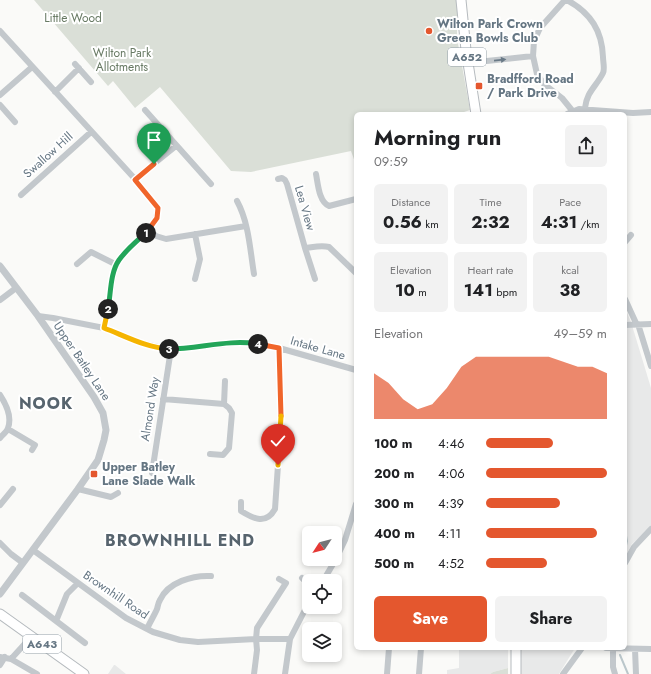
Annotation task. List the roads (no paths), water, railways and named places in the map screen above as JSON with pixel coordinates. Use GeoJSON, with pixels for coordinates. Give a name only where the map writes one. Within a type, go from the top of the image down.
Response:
{"type":"FeatureCollection","features":[{"type":"Feature","properties":{"kind":"main road","name":"A652"},"geometry":{"type":"LineString","coordinates":[[461,0],[468,63],[476,112]]}},
{"type":"Feature","properties":{"kind":"main road","name":"A643"},"geometry":{"type":"LineString","coordinates":[[0,614],[84,674]]}},
{"type":"Feature","properties":{"kind":"main road"},"geometry":{"type":"LineString","coordinates":[[516,650],[516,674]]}},
{"type":"Feature","properties":{"kind":"street"},"geometry":{"type":"LineString","coordinates":[[585,108],[588,95],[604,71],[603,45],[598,28],[578,2],[566,0],[540,28],[534,41],[533,56],[537,74],[544,84],[562,98],[574,112],[585,108],[623,112]]}},
{"type":"Feature","properties":{"kind":"street"},"geometry":{"type":"LineString","coordinates":[[0,31],[135,180],[158,208],[157,218],[149,230],[132,245],[118,261],[113,276],[104,328]]}},
{"type":"Feature","properties":{"kind":"street"},"geometry":{"type":"LineString","coordinates":[[468,63],[533,56]]}},
{"type":"Feature","properties":{"kind":"street"},"geometry":{"type":"LineString","coordinates":[[55,92],[77,66],[91,82]]}},
{"type":"Feature","properties":{"kind":"street"},"geometry":{"type":"LineString","coordinates":[[0,95],[32,67]]}},
{"type":"Feature","properties":{"kind":"street"},"geometry":{"type":"LineString","coordinates":[[0,105],[15,122]]}},
{"type":"Feature","properties":{"kind":"street"},"geometry":{"type":"LineString","coordinates":[[145,110],[210,184]]}},
{"type":"Feature","properties":{"kind":"street"},"geometry":{"type":"LineString","coordinates":[[627,112],[651,112]]}},
{"type":"Feature","properties":{"kind":"street","name":"Swallow Hill"},"geometry":{"type":"LineString","coordinates":[[21,195],[91,132]]}},
{"type":"Feature","properties":{"kind":"street"},"geometry":{"type":"LineString","coordinates":[[135,180],[176,146]]}},
{"type":"Feature","properties":{"kind":"street"},"geometry":{"type":"LineString","coordinates":[[316,174],[321,196],[326,205],[329,206],[354,200]]}},
{"type":"Feature","properties":{"kind":"street","name":"Lea View"},"geometry":{"type":"LineString","coordinates":[[278,179],[282,178],[287,184],[315,279]]}},
{"type":"Feature","properties":{"kind":"street"},"geometry":{"type":"LineString","coordinates":[[237,201],[246,226],[254,274]]}},
{"type":"Feature","properties":{"kind":"street"},"geometry":{"type":"LineString","coordinates":[[149,230],[156,236],[166,239],[246,226]]}},
{"type":"Feature","properties":{"kind":"street"},"geometry":{"type":"LineString","coordinates":[[195,234],[200,259],[195,279]]}},
{"type":"Feature","properties":{"kind":"street"},"geometry":{"type":"LineString","coordinates":[[627,240],[631,235]]}},
{"type":"Feature","properties":{"kind":"street","name":"Lea View"},"geometry":{"type":"LineString","coordinates":[[305,248],[317,246],[329,247],[354,271]]}},
{"type":"Feature","properties":{"kind":"street"},"geometry":{"type":"LineString","coordinates":[[77,264],[91,252],[117,265]]}},
{"type":"Feature","properties":{"kind":"street","name":"Upper Batley Lane"},"geometry":{"type":"LineString","coordinates":[[0,266],[38,316],[94,396],[103,413],[106,430],[98,460],[0,594]]}},
{"type":"Feature","properties":{"kind":"street"},"geometry":{"type":"LineString","coordinates":[[0,300],[16,288]]}},
{"type":"Feature","properties":{"kind":"street"},"geometry":{"type":"LineString","coordinates":[[627,303],[637,324],[651,366]]}},
{"type":"Feature","properties":{"kind":"street","name":"Intake Lane"},"geometry":{"type":"LineString","coordinates":[[38,316],[104,328],[141,343],[162,348],[180,349],[234,343],[252,343],[279,348],[354,369]]}},
{"type":"Feature","properties":{"kind":"street"},"geometry":{"type":"LineString","coordinates":[[627,325],[651,324]]}},
{"type":"Feature","properties":{"kind":"street"},"geometry":{"type":"LineString","coordinates":[[241,502],[240,511],[254,518],[267,518],[275,509],[282,421],[279,348]]}},
{"type":"Feature","properties":{"kind":"street","name":"Almond Way"},"geometry":{"type":"LineString","coordinates":[[152,473],[171,349]]}},
{"type":"Feature","properties":{"kind":"street"},"geometry":{"type":"LineString","coordinates":[[224,404],[225,381]]}},
{"type":"Feature","properties":{"kind":"street"},"geometry":{"type":"LineString","coordinates":[[0,395],[8,412],[8,429],[0,438]]}},
{"type":"Feature","properties":{"kind":"street"},"geometry":{"type":"LineString","coordinates":[[163,399],[224,404],[229,408],[232,413],[230,448],[222,455],[210,454]]}},
{"type":"Feature","properties":{"kind":"street"},"geometry":{"type":"LineString","coordinates":[[8,429],[35,444],[32,450]]}},
{"type":"Feature","properties":{"kind":"street"},"geometry":{"type":"LineString","coordinates":[[0,505],[13,489]]}},
{"type":"Feature","properties":{"kind":"street"},"geometry":{"type":"LineString","coordinates":[[78,489],[111,498],[118,493]]}},
{"type":"Feature","properties":{"kind":"street"},"geometry":{"type":"LineString","coordinates":[[327,574],[345,540],[354,511]]}},
{"type":"Feature","properties":{"kind":"street"},"geometry":{"type":"LineString","coordinates":[[627,559],[634,547],[651,529]]}},
{"type":"Feature","properties":{"kind":"street"},"geometry":{"type":"LineString","coordinates":[[0,543],[11,554],[24,563]]}},
{"type":"Feature","properties":{"kind":"street","name":"Brownhill Road"},"geometry":{"type":"LineString","coordinates":[[33,550],[126,618],[153,632],[180,640],[198,642],[290,639]]}},
{"type":"Feature","properties":{"kind":"street"},"geometry":{"type":"LineString","coordinates":[[147,629],[160,600],[167,590],[186,579],[202,575],[211,576]]}},
{"type":"Feature","properties":{"kind":"street"},"geometry":{"type":"LineString","coordinates":[[254,674],[257,650],[257,628],[288,580],[279,579]]}},
{"type":"Feature","properties":{"kind":"street"},"geometry":{"type":"LineString","coordinates":[[56,621],[68,594],[78,583]]}},
{"type":"Feature","properties":{"kind":"street"},"geometry":{"type":"LineString","coordinates":[[22,594],[85,643]]}},
{"type":"Feature","properties":{"kind":"street"},"geometry":{"type":"LineString","coordinates":[[286,674],[290,639],[303,614]]}},
{"type":"Feature","properties":{"kind":"street"},"geometry":{"type":"LineString","coordinates":[[0,665],[5,658],[31,636]]}},
{"type":"Feature","properties":{"kind":"street"},"geometry":{"type":"LineString","coordinates":[[627,649],[651,649]]}},
{"type":"Feature","properties":{"kind":"street"},"geometry":{"type":"LineString","coordinates":[[635,649],[636,674]]}},
{"type":"Feature","properties":{"kind":"street"},"geometry":{"type":"LineString","coordinates":[[387,674],[389,650]]}},
{"type":"Feature","properties":{"kind":"street"},"geometry":{"type":"LineString","coordinates":[[419,674],[421,650]]}},
{"type":"Feature","properties":{"kind":"street"},"geometry":{"type":"LineString","coordinates":[[563,674],[581,650]]}},
{"type":"Feature","properties":{"kind":"street"},"geometry":{"type":"LineString","coordinates":[[613,650],[613,666],[615,674]]}},
{"type":"Feature","properties":{"kind":"street"},"geometry":{"type":"LineString","coordinates":[[5,658],[37,674]]}},
{"type":"Feature","properties":{"kind":"waterway"},"geometry":{"type":"LineString","coordinates":[[620,655],[628,674]]}},
{"type":"Feature","properties":{"kind":"place","name":"Wilton Park Crown Green Bowls Club"},"geometry":{"type":"Point","coordinates":[429,31]}},
{"type":"Feature","properties":{"kind":"place","name":"Bradfford Road / Park Drive"},"geometry":{"type":"Point","coordinates":[479,86]}},
{"type":"Feature","properties":{"kind":"place","name":"Upper Batley Lane Slade Walk"},"geometry":{"type":"Point","coordinates":[94,474]}},
{"type":"Feature","properties":{"kind":"district","name":"NOOK"},"geometry":{"type":"Point","coordinates":[46,403]}},
{"type":"Feature","properties":{"kind":"district","name":"BROWNHILL END"},"geometry":{"type":"Point","coordinates":[180,540]}},
{"type":"Feature","properties":{"kind":"park label","name":"Little Wood"},"geometry":{"type":"Point","coordinates":[73,18]}},
{"type":"Feature","properties":{"kind":"park label","name":"Wilton Park Allotments"},"geometry":{"type":"Point","coordinates":[122,60]}}]}
